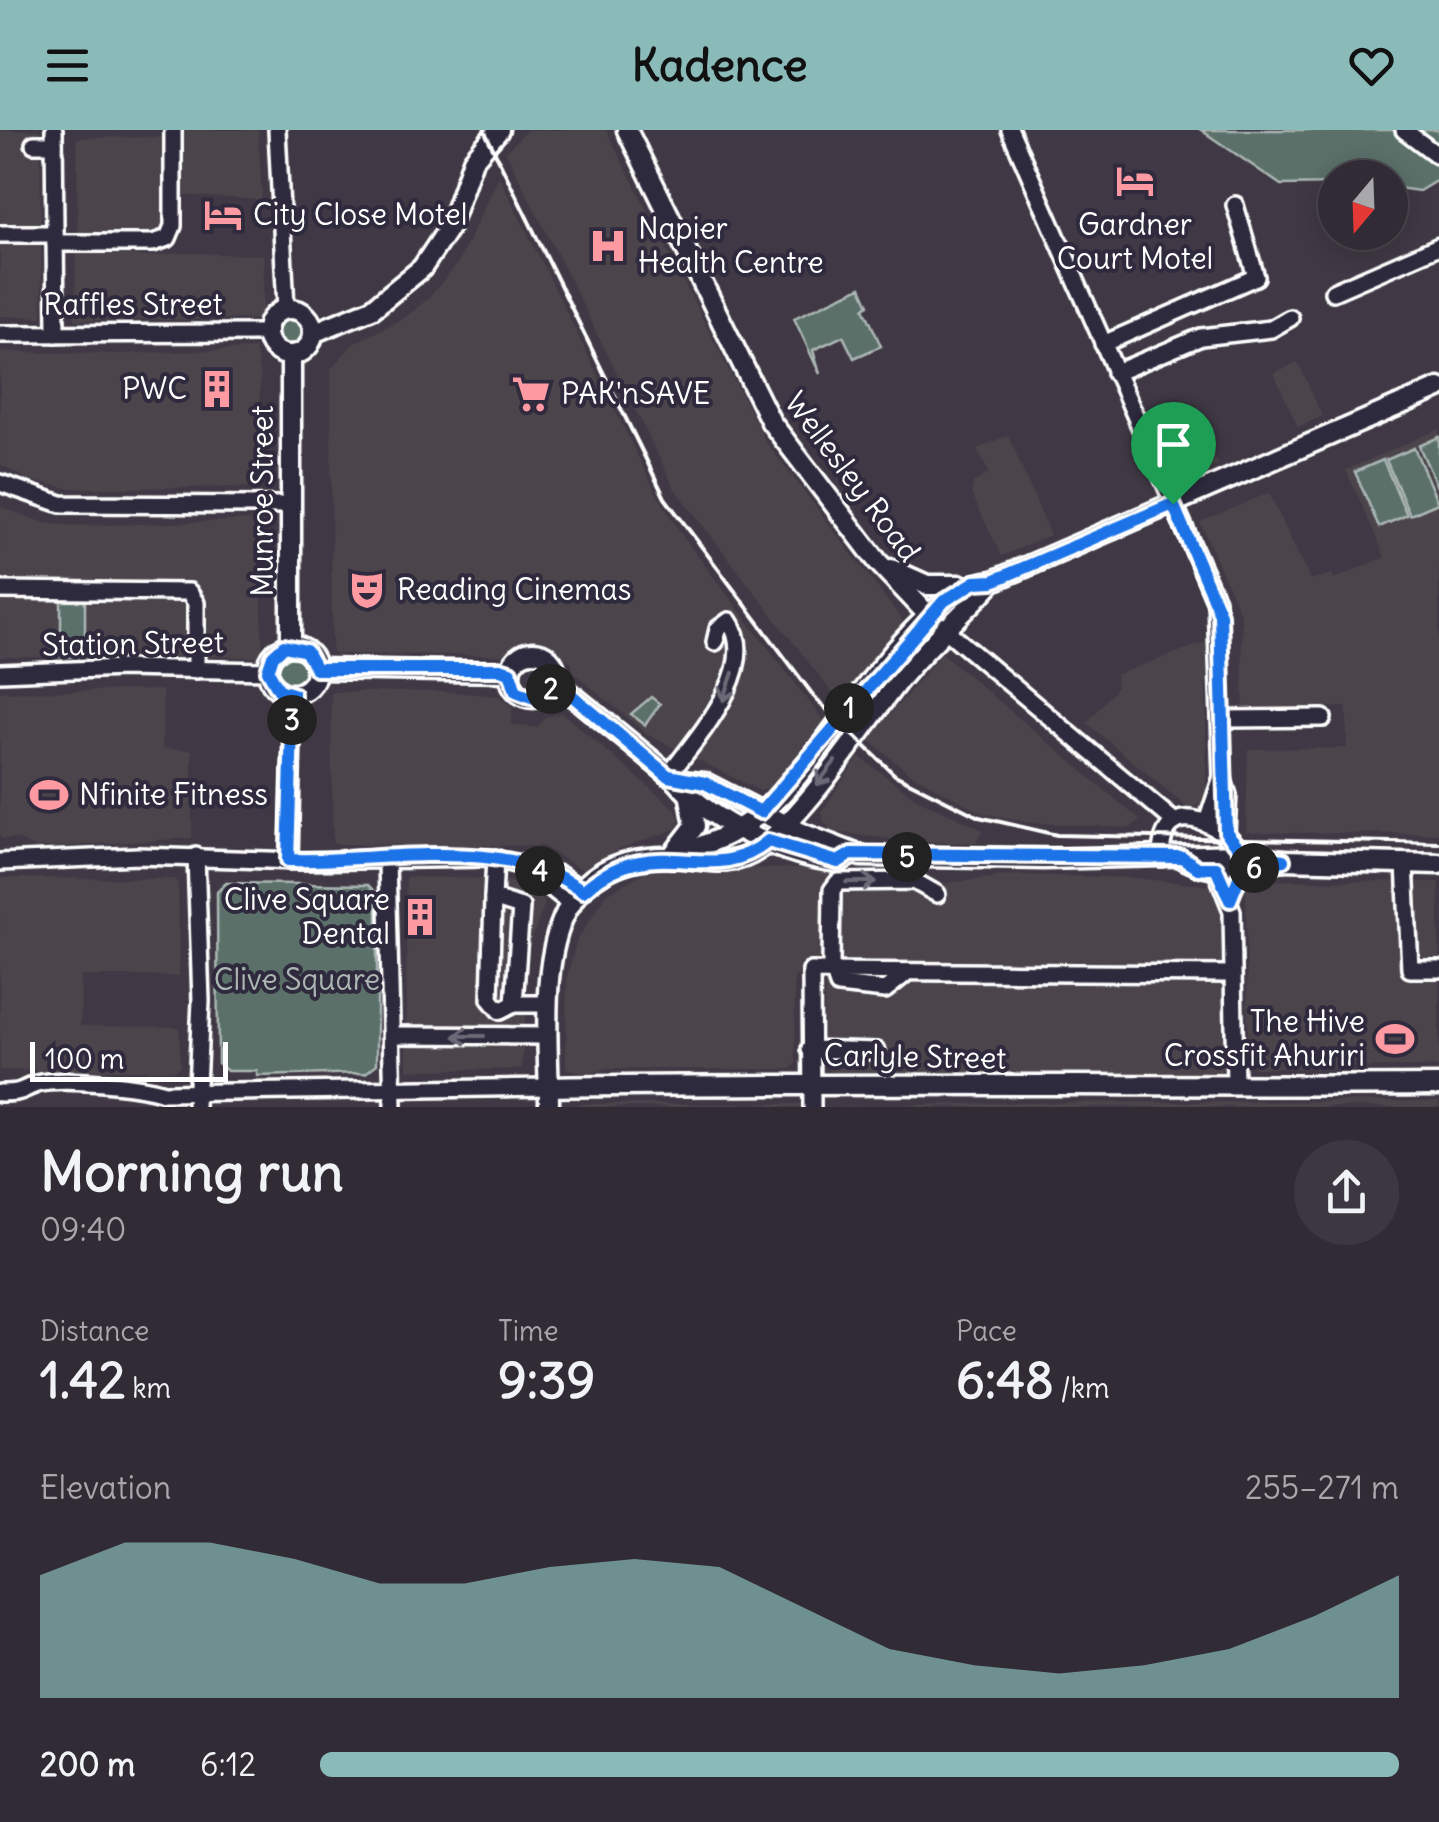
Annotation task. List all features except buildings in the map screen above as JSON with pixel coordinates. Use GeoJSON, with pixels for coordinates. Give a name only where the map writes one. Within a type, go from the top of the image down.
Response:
{"type":"FeatureCollection","features":[{"type":"Feature","properties":{"kind":"main road"},"geometry":{"type":"LineString","coordinates":[[313,333],[360,316],[410,280],[441,242],[473,160],[499,130]]}},
{"type":"Feature","properties":{"kind":"main road","name":"Wellesley Road"},"geometry":{"type":"LineString","coordinates":[[627,130],[771,422],[878,562],[936,622]]}},
{"type":"Feature","properties":{"kind":"main road"},"geometry":{"type":"LineString","coordinates":[[286,308],[306,315],[313,333],[307,349],[291,355],[272,349],[267,333],[272,317],[286,308]]}},
{"type":"Feature","properties":{"kind":"main road","name":"Munroe Street"},"geometry":{"type":"LineString","coordinates":[[291,355],[291,646]]}},
{"type":"Feature","properties":{"kind":"main road"},"geometry":{"type":"LineString","coordinates":[[878,562],[939,588],[984,581],[1439,388]]}},
{"type":"Feature","properties":{"kind":"main road"},"geometry":{"type":"LineString","coordinates":[[548,1107],[551,944],[578,898],[624,865],[671,857],[728,838],[742,828],[791,783],[885,666],[984,581]]}},
{"type":"Feature","properties":{"kind":"main road"},"geometry":{"type":"LineString","coordinates":[[671,857],[727,862],[755,852],[768,841],[901,678],[936,622]]}},
{"type":"Feature","properties":{"kind":"main road"},"geometry":{"type":"LineString","coordinates":[[291,646],[306,651],[316,669],[308,688],[293,694],[279,690],[268,671],[273,656],[291,646]]}},
{"type":"Feature","properties":{"kind":"main road"},"geometry":{"type":"LineString","coordinates":[[556,682],[543,696],[524,696],[511,682],[510,672],[520,656],[539,652],[554,663],[556,682],[672,778],[690,798],[768,841],[830,861],[851,854],[1182,857],[1244,861],[1261,868],[1283,860],[1439,864]]}},
{"type":"Feature","properties":{"kind":"main road"},"geometry":{"type":"LineString","coordinates":[[885,666],[901,678]]}},
{"type":"Feature","properties":{"kind":"main road"},"geometry":{"type":"LineString","coordinates":[[316,669],[510,672]]}},
{"type":"Feature","properties":{"kind":"main road"},"geometry":{"type":"LineString","coordinates":[[672,778],[705,783],[784,824],[842,846],[851,854]]}},
{"type":"Feature","properties":{"kind":"main road"},"geometry":{"type":"LineString","coordinates":[[671,857],[694,826],[690,798]]}},
{"type":"Feature","properties":{"kind":"main road"},"geometry":{"type":"LineString","coordinates":[[1182,857],[1198,868],[1244,861]]}},
{"type":"Feature","properties":{"kind":"main road","name":"Carlyle Street"},"geometry":{"type":"LineString","coordinates":[[548,1087],[812,1082],[1439,1085]]}},
{"type":"Feature","properties":{"kind":"street"},"geometry":{"type":"LineString","coordinates":[[0,234],[141,244],[168,238],[174,226],[173,130]]}},
{"type":"Feature","properties":{"kind":"street"},"geometry":{"type":"LineString","coordinates":[[277,130],[286,308]]}},
{"type":"Feature","properties":{"kind":"street"},"geometry":{"type":"LineString","coordinates":[[1010,130],[1220,614],[1222,777],[1207,822]]}},
{"type":"Feature","properties":{"kind":"street"},"geometry":{"type":"LineString","coordinates":[[1404,130],[1438,160]]}},
{"type":"Feature","properties":{"kind":"street"},"geometry":{"type":"LineString","coordinates":[[34,144],[54,137],[56,334]]}},
{"type":"Feature","properties":{"kind":"street"},"geometry":{"type":"LineString","coordinates":[[1102,344],[1256,277],[1235,205]]}},
{"type":"Feature","properties":{"kind":"street"},"geometry":{"type":"LineString","coordinates":[[1333,292],[1439,246]]}},
{"type":"Feature","properties":{"kind":"street"},"geometry":{"type":"LineString","coordinates":[[1115,374],[1201,337],[1271,329],[1290,318]]}},
{"type":"Feature","properties":{"kind":"street","name":"Raffles Street"},"geometry":{"type":"LineString","coordinates":[[0,334],[267,333]]}},
{"type":"Feature","properties":{"kind":"street"},"geometry":{"type":"LineString","coordinates":[[0,483],[26,495],[73,505],[291,504]]}},
{"type":"Feature","properties":{"kind":"street"},"geometry":{"type":"LineString","coordinates":[[0,590],[189,592],[196,603],[196,670]]}},
{"type":"Feature","properties":{"kind":"street"},"geometry":{"type":"LineString","coordinates":[[672,778],[725,700],[736,656],[729,621],[718,629],[715,642]]}},
{"type":"Feature","properties":{"kind":"street","name":"Wellesley Road"},"geometry":{"type":"LineString","coordinates":[[936,622],[1174,822]]}},
{"type":"Feature","properties":{"kind":"street","name":"Station Street"},"geometry":{"type":"LineString","coordinates":[[0,674],[268,671]]}},
{"type":"Feature","properties":{"kind":"street"},"geometry":{"type":"LineString","coordinates":[[288,860],[293,694]]}},
{"type":"Feature","properties":{"kind":"street"},"geometry":{"type":"LineString","coordinates":[[1223,719],[1323,718]]}},
{"type":"Feature","properties":{"kind":"street"},"geometry":{"type":"LineString","coordinates":[[1222,777],[1228,795],[1226,832]]}},
{"type":"Feature","properties":{"kind":"street"},"geometry":{"type":"LineString","coordinates":[[1161,858],[1161,839],[1174,822],[1207,822],[1226,832],[1244,861],[1230,900],[1235,1086]]}},
{"type":"Feature","properties":{"kind":"street"},"geometry":{"type":"LineString","coordinates":[[196,856],[201,1073],[196,1107]]}},
{"type":"Feature","properties":{"kind":"street"},"geometry":{"type":"LineString","coordinates":[[0,862],[196,856],[288,860],[494,858],[560,875],[578,898]]}},
{"type":"Feature","properties":{"kind":"street"},"geometry":{"type":"LineString","coordinates":[[494,858],[490,999],[500,1011],[514,1004],[547,1004]]}},
{"type":"Feature","properties":{"kind":"street"},"geometry":{"type":"LineString","coordinates":[[387,860],[393,1107]]}},
{"type":"Feature","properties":{"kind":"street"},"geometry":{"type":"LineString","coordinates":[[1405,863],[1410,969],[1439,969]]}},
{"type":"Feature","properties":{"kind":"street"},"geometry":{"type":"LineString","coordinates":[[1216,868],[1230,900]]}},
{"type":"Feature","properties":{"kind":"street"},"geometry":{"type":"LineString","coordinates":[[835,971],[830,964],[832,894],[838,882],[914,881],[937,894]]}},
{"type":"Feature","properties":{"kind":"street"},"geometry":{"type":"LineString","coordinates":[[493,898],[521,907],[514,1004]]}},
{"type":"Feature","properties":{"kind":"street"},"geometry":{"type":"LineString","coordinates":[[812,1107],[811,971],[904,975],[1232,974]]}},
{"type":"Feature","properties":{"kind":"street"},"geometry":{"type":"LineString","coordinates":[[392,1035],[547,1036]]}},
{"type":"Feature","properties":{"kind":"street"},"geometry":{"type":"LineString","coordinates":[[810,1049],[877,1051]]}},
{"type":"Feature","properties":{"kind":"street","name":"Carlyle Street"},"geometry":{"type":"LineString","coordinates":[[0,1093],[24,1094],[41,1084],[136,1084],[164,1092],[548,1087]]}},
{"type":"Feature","properties":{"kind":"shaded area"},"geometry":{"type":"Polygon","coordinates":[[[0,130],[40,130],[42,317],[0,316],[0,130]]]}},
{"type":"Feature","properties":{"kind":"shaded area"},"geometry":{"type":"Polygon","coordinates":[[[179,130],[258,130],[262,200],[179,195],[179,130]]]}},
{"type":"Feature","properties":{"kind":"shaded area"},"geometry":{"type":"Polygon","coordinates":[[[527,130],[606,130],[765,441],[903,621],[902,634],[876,659],[841,704],[675,489],[506,152],[527,130]]]}},
{"type":"Feature","properties":{"kind":"shaded area"},"geometry":{"type":"Polygon","coordinates":[[[165,137],[165,230],[152,236],[78,237],[77,138],[165,137]]]}},
{"type":"Feature","properties":{"kind":"shaded area"},"geometry":{"type":"Polygon","coordinates":[[[499,176],[655,491],[683,537],[824,721],[777,785],[760,791],[647,734],[574,673],[571,661],[527,642],[501,655],[334,654],[332,650],[331,369],[353,344],[407,316],[429,298],[459,261],[499,176]]]}},
{"type":"Feature","properties":{"kind":"shaded area"},"geometry":{"type":"Polygon","coordinates":[[[76,246],[144,257],[179,253],[263,255],[263,319],[75,320],[76,246]]]}},
{"type":"Feature","properties":{"kind":"shaded area"},"geometry":{"type":"Polygon","coordinates":[[[255,349],[260,374],[259,487],[67,488],[29,480],[0,464],[0,352],[120,354],[255,349]]]}},
{"type":"Feature","properties":{"kind":"shaded area"},"geometry":{"type":"Polygon","coordinates":[[[1298,362],[1322,416],[1298,427],[1274,373],[1298,362]]]}},
{"type":"Feature","properties":{"kind":"shaded area"},"geometry":{"type":"Polygon","coordinates":[[[1439,429],[1439,834],[1246,832],[1248,749],[1347,748],[1347,707],[1244,708],[1241,615],[1200,522],[1269,493],[1310,580],[1332,574],[1334,579],[1385,557],[1346,470],[1439,429]]]}},
{"type":"Feature","properties":{"kind":"shaded area"},"geometry":{"type":"Polygon","coordinates":[[[1008,435],[1050,535],[1002,556],[971,493],[973,483],[989,473],[977,449],[1008,435]]]}},
{"type":"Feature","properties":{"kind":"shaded area"},"geometry":{"type":"Polygon","coordinates":[[[1202,435],[1219,464],[1187,480],[1177,475],[1167,451],[1202,435]]]}},
{"type":"Feature","properties":{"kind":"shaded area"},"geometry":{"type":"Polygon","coordinates":[[[0,507],[45,523],[73,526],[262,520],[262,657],[85,656],[85,602],[61,602],[61,657],[0,657],[0,507]]]}},
{"type":"Feature","properties":{"kind":"shaded area"},"geometry":{"type":"Polygon","coordinates":[[[1206,642],[1206,801],[1189,809],[1087,723],[1117,687],[1116,675],[1206,642]]]}},
{"type":"Feature","properties":{"kind":"shaded area"},"geometry":{"type":"Polygon","coordinates":[[[942,653],[1140,820],[1130,828],[1025,822],[983,813],[909,773],[869,740],[942,653]]]}},
{"type":"Feature","properties":{"kind":"shaded area"},"geometry":{"type":"Polygon","coordinates":[[[162,690],[162,749],[192,750],[192,838],[36,848],[17,839],[0,838],[0,692],[162,690]]]}},
{"type":"Feature","properties":{"kind":"shaded area"},"geometry":{"type":"Polygon","coordinates":[[[331,692],[499,696],[512,707],[512,725],[537,728],[546,717],[562,713],[676,810],[680,820],[676,829],[621,848],[583,870],[542,846],[333,844],[331,692]]]}},
{"type":"Feature","properties":{"kind":"shaded area"},"geometry":{"type":"Polygon","coordinates":[[[859,757],[919,800],[983,830],[976,843],[914,842],[834,832],[824,822],[822,811],[859,757]]]}},
{"type":"Feature","properties":{"kind":"shaded area"},"geometry":{"type":"Polygon","coordinates":[[[804,868],[939,884],[1016,875],[1133,878],[1213,886],[1222,909],[1225,1066],[1218,1075],[833,1072],[823,1064],[825,975],[794,976],[796,1064],[791,1069],[606,1069],[584,1074],[566,1069],[567,977],[577,940],[607,894],[648,870],[804,868]]]}},
{"type":"Feature","properties":{"kind":"shaded area"},"geometry":{"type":"Polygon","coordinates":[[[406,877],[501,879],[525,886],[545,902],[529,948],[522,1069],[407,1070],[406,877]]]}},
{"type":"Feature","properties":{"kind":"shaded area"},"geometry":{"type":"Polygon","coordinates":[[[0,878],[174,879],[178,883],[179,976],[81,976],[80,1026],[179,1027],[180,1065],[175,1070],[0,1070],[0,878]]]}},
{"type":"Feature","properties":{"kind":"shaded area"},"geometry":{"type":"Polygon","coordinates":[[[1254,880],[1439,882],[1439,1067],[1255,1068],[1248,1060],[1246,889],[1254,880]]]}},
{"type":"Feature","properties":{"kind":"shaded area"},"geometry":{"type":"Polygon","coordinates":[[[1439,1101],[1439,1107],[823,1107],[1002,1103],[1439,1101]]]}},
{"type":"Feature","properties":{"kind":"shaded area"},"geometry":{"type":"Polygon","coordinates":[[[804,1104],[804,1107],[574,1107],[804,1104]]]}},
{"type":"Feature","properties":{"kind":"green space"},"geometry":{"type":"Polygon","coordinates":[[[1201,130],[1439,130],[1439,179],[1419,191],[1408,189],[1408,160],[1318,160],[1318,184],[1281,185],[1201,130]]]}},
{"type":"Feature","properties":{"kind":"green space"},"geometry":{"type":"Polygon","coordinates":[[[861,287],[869,305],[864,308],[881,346],[854,358],[843,336],[813,350],[820,374],[794,318],[861,287]]]}},
{"type":"Feature","properties":{"kind":"green space"},"geometry":{"type":"Polygon","coordinates":[[[290,319],[300,323],[304,333],[300,343],[290,347],[280,343],[276,333],[280,323],[290,319]]]}},
{"type":"Feature","properties":{"kind":"green space"},"geometry":{"type":"Polygon","coordinates":[[[1439,437],[1439,491],[1419,446],[1439,437]]]}},
{"type":"Feature","properties":{"kind":"green space"},"geometry":{"type":"Polygon","coordinates":[[[1414,448],[1438,503],[1410,515],[1386,460],[1414,448]]]}},
{"type":"Feature","properties":{"kind":"green space"},"geometry":{"type":"Polygon","coordinates":[[[1383,460],[1407,515],[1379,527],[1355,472],[1383,460]]]}},
{"type":"Feature","properties":{"kind":"green space"},"geometry":{"type":"Polygon","coordinates":[[[61,601],[85,601],[85,656],[61,657],[61,601]]]}},
{"type":"Feature","properties":{"kind":"green space"},"geometry":{"type":"Polygon","coordinates":[[[292,656],[302,660],[306,670],[302,680],[292,684],[282,680],[278,670],[282,660],[292,656]]]}},
{"type":"Feature","properties":{"kind":"green space"},"geometry":{"type":"Polygon","coordinates":[[[651,697],[660,704],[645,725],[631,714],[651,697]]]}},
{"type":"Feature","properties":{"kind":"green space","name":"Clive Square"},"geometry":{"type":"Polygon","coordinates":[[[226,883],[368,885],[377,894],[377,1064],[366,1073],[257,1076],[257,1071],[227,1071],[218,1063],[217,892],[226,883]]]}},
{"type":"Feature","properties":{"kind":"railway"},"geometry":{"type":"LineString","coordinates":[[484,130],[665,498],[816,699],[895,775],[979,817],[1057,835],[1439,843]]}},
{"type":"Feature","properties":{"kind":"place","name":"Gardner Court Motel"},"geometry":{"type":"Point","coordinates":[1135,181]}},
{"type":"Feature","properties":{"kind":"place","name":"City Close Motel"},"geometry":{"type":"Point","coordinates":[223,215]}},
{"type":"Feature","properties":{"kind":"place","name":"Napier Health Centre"},"geometry":{"type":"Point","coordinates":[608,246]}},
{"type":"Feature","properties":{"kind":"place","name":"PWC"},"geometry":{"type":"Point","coordinates":[217,389]}},
{"type":"Feature","properties":{"kind":"place","name":"PAK'nSAVE"},"geometry":{"type":"Point","coordinates":[531,394]}},
{"type":"Feature","properties":{"kind":"place","name":"Reading Cinemas"},"geometry":{"type":"Point","coordinates":[367,590]}},
{"type":"Feature","properties":{"kind":"place","name":"Nfinite Fitness"},"geometry":{"type":"Point","coordinates":[49,795]}},
{"type":"Feature","properties":{"kind":"place","name":"Clive Square Dental"},"geometry":{"type":"Point","coordinates":[420,917]}},
{"type":"Feature","properties":{"kind":"place","name":"The Hive Crossfit Ahuriri"},"geometry":{"type":"Point","coordinates":[1395,1039]}},
{"type":"Feature","properties":{"kind":"route"},"geometry":{"type":"LineString","coordinates":[[1173,504],[1220,614],[1222,777],[1228,795],[1226,832],[1244,854],[1283,860],[1261,868],[1243,868],[1230,900],[1216,868],[1198,868],[1182,857],[1044,859],[851,854],[838,862],[768,841],[755,852],[727,862],[671,857],[636,860],[612,870],[583,891],[560,875],[494,858],[288,860],[293,694],[273,685],[268,671],[269,662],[284,646],[306,651],[316,669],[500,669],[510,672],[516,691],[534,698],[551,691],[556,682],[668,776],[705,783],[761,812],[791,783],[836,722],[944,601],[975,582],[993,581],[1173,504]]}}]}
